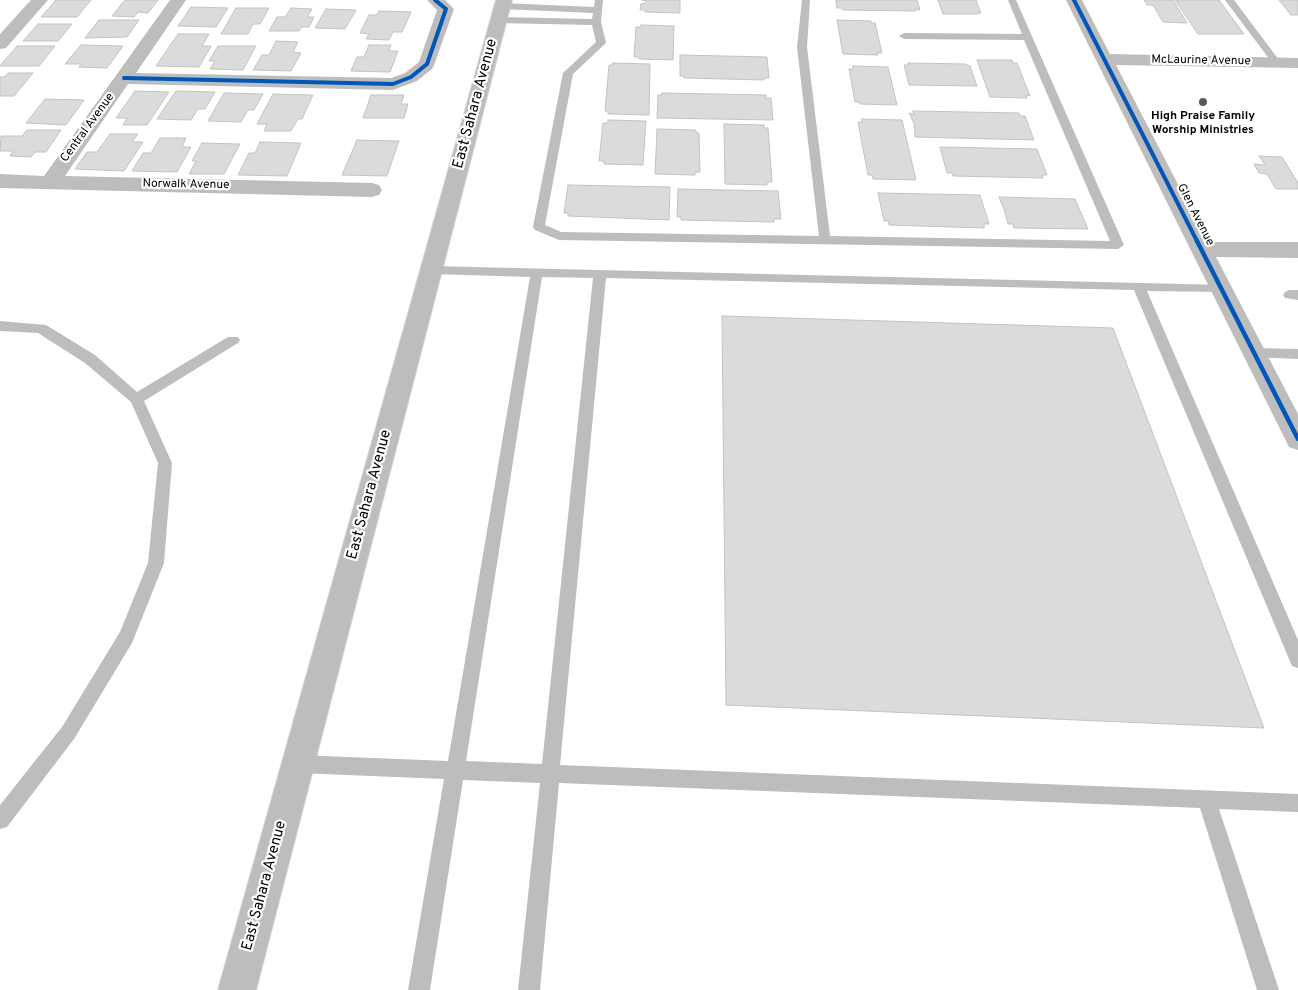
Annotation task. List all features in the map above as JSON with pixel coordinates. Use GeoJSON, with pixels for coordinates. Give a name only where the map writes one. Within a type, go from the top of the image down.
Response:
{"type":"FeatureCollection","features":[{"type":"Feature","properties":{"kind":"street"},"geometry":{"type":"LineString","coordinates":[[0,44],[40,0]]}},
{"type":"Feature","properties":{"kind":"street","name":"Central Avenue"},"geometry":{"type":"LineString","coordinates":[[50,182],[178,0]]}},
{"type":"Feature","properties":{"kind":"street"},"geometry":{"type":"LineString","coordinates":[[124,78],[394,84],[411,77],[427,64],[446,9],[435,0]]}},
{"type":"Feature","properties":{"kind":"street","name":"Glen Avenue"},"geometry":{"type":"LineString","coordinates":[[1074,0],[1298,439]]}},
{"type":"Feature","properties":{"kind":"street","name":"East Sahara Avenue"},"geometry":{"type":"LineString","coordinates":[[237,990],[501,8]]}},
{"type":"Feature","properties":{"kind":"street","name":"McLaurine Avenue"},"geometry":{"type":"LineString","coordinates":[[1104,59],[1298,63]]}},
{"type":"Feature","properties":{"kind":"street","name":"Norwalk Avenue"},"geometry":{"type":"LineString","coordinates":[[0,181],[372,190]]}},
{"type":"Feature","properties":{"kind":"street"},"geometry":{"type":"LineString","coordinates":[[1201,249],[1298,250]]}},
{"type":"Feature","properties":{"kind":"lane"},"geometry":{"type":"LineString","coordinates":[[806,0],[802,47],[825,240]]}},
{"type":"Feature","properties":{"kind":"lane"},"geometry":{"type":"LineString","coordinates":[[501,8],[598,5],[596,22],[601,43],[568,73],[539,228],[559,236],[1118,245],[1012,0]]}},
{"type":"Feature","properties":{"kind":"lane"},"geometry":{"type":"LineString","coordinates":[[1229,0],[1276,62]]}},
{"type":"Feature","properties":{"kind":"lane"},"geometry":{"type":"LineString","coordinates":[[501,8],[596,22]]}},
{"type":"Feature","properties":{"kind":"lane"},"geometry":{"type":"LineString","coordinates":[[904,36],[1028,37]]}},
{"type":"Feature","properties":{"kind":"lane"},"geometry":{"type":"LineString","coordinates":[[431,270],[1221,288]]}},
{"type":"Feature","properties":{"kind":"lane"},"geometry":{"type":"LineString","coordinates":[[419,990],[537,272]]}},
{"type":"Feature","properties":{"kind":"lane"},"geometry":{"type":"LineString","coordinates":[[529,990],[600,274]]}},
{"type":"Feature","properties":{"kind":"lane"},"geometry":{"type":"LineString","coordinates":[[1139,287],[1298,660]]}},
{"type":"Feature","properties":{"kind":"lane"},"geometry":{"type":"LineString","coordinates":[[0,326],[41,328],[90,359],[136,400],[165,463],[156,563],[126,638],[68,734],[0,820]]}},
{"type":"Feature","properties":{"kind":"lane"},"geometry":{"type":"LineString","coordinates":[[136,400],[233,340]]}},
{"type":"Feature","properties":{"kind":"lane"},"geometry":{"type":"LineString","coordinates":[[1255,354],[1298,354]]}},
{"type":"Feature","properties":{"kind":"lane"},"geometry":{"type":"LineString","coordinates":[[298,764],[1298,803]]}},
{"type":"Feature","properties":{"kind":"lane"},"geometry":{"type":"LineString","coordinates":[[1206,799],[1268,990]]}},
{"type":"Feature","properties":{"kind":"building"},"geometry":{"type":"Polygon","coordinates":[[[56,0],[91,0],[77,17],[41,17],[56,0]]]}},
{"type":"Feature","properties":{"kind":"building"},"geometry":{"type":"Polygon","coordinates":[[[125,0],[158,0],[148,13],[138,12],[134,17],[112,16],[125,0]]]}},
{"type":"Feature","properties":{"kind":"building"},"geometry":{"type":"Polygon","coordinates":[[[642,0],[680,0],[680,13],[645,12],[645,10],[640,10],[641,4],[646,3],[646,1],[642,0]]]}},
{"type":"Feature","properties":{"kind":"building"},"geometry":{"type":"Polygon","coordinates":[[[836,0],[917,0],[920,10],[843,10],[842,8],[837,8],[836,0]]]}},
{"type":"Feature","properties":{"kind":"building"},"geometry":{"type":"Polygon","coordinates":[[[938,0],[976,0],[981,13],[943,14],[938,0]]]}},
{"type":"Feature","properties":{"kind":"building"},"geometry":{"type":"Polygon","coordinates":[[[1144,0],[1173,0],[1187,23],[1163,22],[1153,5],[1147,5],[1144,0]]]}},
{"type":"Feature","properties":{"kind":"building"},"geometry":{"type":"Polygon","coordinates":[[[1175,0],[1219,0],[1244,34],[1198,34],[1175,0]]]}},
{"type":"Feature","properties":{"kind":"building"},"geometry":{"type":"Polygon","coordinates":[[[1279,0],[1298,0],[1298,15],[1291,15],[1279,0]]]}},
{"type":"Feature","properties":{"kind":"building"},"geometry":{"type":"Polygon","coordinates":[[[191,7],[228,8],[216,27],[178,26],[191,7]]]}},
{"type":"Feature","properties":{"kind":"building"},"geometry":{"type":"Polygon","coordinates":[[[236,8],[269,8],[260,24],[253,24],[248,34],[221,34],[236,8]]]}},
{"type":"Feature","properties":{"kind":"building"},"geometry":{"type":"Polygon","coordinates":[[[291,8],[312,9],[307,17],[314,17],[309,27],[302,27],[299,31],[269,31],[277,17],[285,17],[291,8]]]}},
{"type":"Feature","properties":{"kind":"building"},"geometry":{"type":"Polygon","coordinates":[[[326,9],[356,10],[345,29],[315,28],[326,9]]]}},
{"type":"Feature","properties":{"kind":"building"},"geometry":{"type":"Polygon","coordinates":[[[379,11],[411,12],[402,32],[393,32],[389,40],[366,39],[369,34],[360,33],[369,15],[377,15],[379,11]]]}},
{"type":"Feature","properties":{"kind":"building"},"geometry":{"type":"Polygon","coordinates":[[[99,20],[139,20],[127,37],[85,38],[99,20]]]}},
{"type":"Feature","properties":{"kind":"building"},"geometry":{"type":"Polygon","coordinates":[[[837,20],[871,21],[871,23],[875,23],[882,53],[877,53],[878,55],[843,54],[837,20]]]}},
{"type":"Feature","properties":{"kind":"building"},"geometry":{"type":"Polygon","coordinates":[[[38,24],[72,24],[58,41],[23,41],[38,24]]]}},
{"type":"Feature","properties":{"kind":"building"},"geometry":{"type":"Polygon","coordinates":[[[641,25],[674,26],[673,60],[639,59],[639,57],[634,57],[636,27],[641,27],[641,25]]]}},
{"type":"Feature","properties":{"kind":"building"},"geometry":{"type":"Polygon","coordinates":[[[178,34],[209,34],[202,46],[211,46],[199,67],[156,66],[178,34]]]}},
{"type":"Feature","properties":{"kind":"building"},"geometry":{"type":"Polygon","coordinates":[[[276,41],[298,42],[293,52],[301,53],[291,71],[253,70],[262,55],[269,55],[276,41]]]}},
{"type":"Feature","properties":{"kind":"building"},"geometry":{"type":"Polygon","coordinates":[[[81,45],[123,46],[107,68],[79,67],[81,64],[65,64],[81,45]]]}},
{"type":"Feature","properties":{"kind":"building"},"geometry":{"type":"Polygon","coordinates":[[[369,45],[391,45],[389,51],[398,51],[390,72],[351,71],[357,57],[364,57],[369,45]]]}},
{"type":"Feature","properties":{"kind":"building"},"geometry":{"type":"Polygon","coordinates":[[[17,46],[55,46],[39,66],[0,66],[17,46]]]}},
{"type":"Feature","properties":{"kind":"building"},"geometry":{"type":"Polygon","coordinates":[[[218,46],[256,46],[243,70],[210,69],[215,61],[209,61],[218,46]]]}},
{"type":"Feature","properties":{"kind":"building"},"geometry":{"type":"Polygon","coordinates":[[[680,55],[767,57],[769,78],[764,78],[764,80],[684,78],[684,76],[680,76],[680,55]]]}},
{"type":"Feature","properties":{"kind":"building"},"geometry":{"type":"Polygon","coordinates":[[[977,60],[1012,60],[1013,63],[1017,63],[1030,96],[1026,95],[1027,98],[990,97],[977,60]]]}},
{"type":"Feature","properties":{"kind":"building"},"geometry":{"type":"Polygon","coordinates":[[[613,63],[650,64],[649,115],[608,114],[608,111],[605,111],[609,65],[613,65],[613,63]]]}},
{"type":"Feature","properties":{"kind":"building"},"geometry":{"type":"Polygon","coordinates":[[[908,63],[965,64],[970,66],[977,86],[909,85],[904,65],[909,65],[908,63]]]}},
{"type":"Feature","properties":{"kind":"building"},"geometry":{"type":"Polygon","coordinates":[[[853,66],[888,67],[897,105],[860,104],[855,102],[849,69],[853,69],[853,66]]]}},
{"type":"Feature","properties":{"kind":"building"},"geometry":{"type":"Polygon","coordinates":[[[8,73],[33,73],[14,96],[0,96],[0,77],[4,77],[8,73]]]}},
{"type":"Feature","properties":{"kind":"building"},"geometry":{"type":"Polygon","coordinates":[[[135,91],[169,92],[147,125],[123,125],[127,118],[116,118],[135,91]]]}},
{"type":"Feature","properties":{"kind":"building"},"geometry":{"type":"Polygon","coordinates":[[[176,91],[215,92],[205,109],[198,109],[191,120],[157,119],[176,91]]]}},
{"type":"Feature","properties":{"kind":"building"},"geometry":{"type":"Polygon","coordinates":[[[224,93],[263,94],[254,110],[248,110],[241,122],[208,121],[224,93]]]}},
{"type":"Feature","properties":{"kind":"building"},"geometry":{"type":"Polygon","coordinates":[[[662,93],[766,95],[766,98],[771,98],[773,120],[657,118],[658,95],[662,95],[662,93]]]}},
{"type":"Feature","properties":{"kind":"building"},"geometry":{"type":"Polygon","coordinates":[[[273,94],[313,95],[302,119],[298,119],[291,131],[264,131],[267,124],[257,124],[273,94]]]}},
{"type":"Feature","properties":{"kind":"building"},"geometry":{"type":"Polygon","coordinates":[[[371,95],[404,95],[401,104],[408,104],[404,118],[363,118],[371,95]]]}},
{"type":"Feature","properties":{"kind":"building"},"geometry":{"type":"Polygon","coordinates":[[[45,99],[84,100],[66,125],[26,123],[45,99]]]}},
{"type":"Feature","properties":{"kind":"building"},"geometry":{"type":"Polygon","coordinates":[[[913,111],[1019,113],[1020,116],[1025,116],[1034,140],[915,137],[914,123],[909,113],[914,114],[913,111]]]}},
{"type":"Feature","properties":{"kind":"building"},"geometry":{"type":"Polygon","coordinates":[[[862,119],[902,120],[916,180],[873,179],[872,175],[868,175],[858,122],[862,122],[862,119]]]}},
{"type":"Feature","properties":{"kind":"building"},"geometry":{"type":"Polygon","coordinates":[[[608,120],[646,121],[643,165],[604,164],[604,161],[599,161],[603,123],[608,123],[608,120]]]}},
{"type":"Feature","properties":{"kind":"building"},"geometry":{"type":"Polygon","coordinates":[[[724,124],[764,125],[764,128],[768,128],[772,182],[767,182],[767,185],[725,184],[724,124]]]}},
{"type":"Feature","properties":{"kind":"building"},"geometry":{"type":"Polygon","coordinates":[[[657,129],[696,130],[696,133],[699,133],[700,172],[695,172],[695,175],[655,174],[657,129]]]}},
{"type":"Feature","properties":{"kind":"building"},"geometry":{"type":"Polygon","coordinates":[[[27,130],[61,130],[46,152],[35,152],[31,157],[10,156],[13,151],[0,151],[1,136],[22,136],[27,130]]]}},
{"type":"Feature","properties":{"kind":"building"},"geometry":{"type":"Polygon","coordinates":[[[110,134],[138,134],[132,142],[143,142],[124,171],[75,169],[87,152],[97,152],[110,134]]]}},
{"type":"Feature","properties":{"kind":"building"},"geometry":{"type":"Polygon","coordinates":[[[160,138],[186,138],[182,147],[191,147],[177,172],[132,171],[143,153],[151,153],[160,138]]]}},
{"type":"Feature","properties":{"kind":"building"},"geometry":{"type":"Polygon","coordinates":[[[357,140],[399,141],[387,176],[342,175],[357,140]]]}},
{"type":"Feature","properties":{"kind":"building"},"geometry":{"type":"Polygon","coordinates":[[[260,142],[301,143],[287,176],[238,175],[249,153],[255,153],[260,142]]]}},
{"type":"Feature","properties":{"kind":"building"},"geometry":{"type":"Polygon","coordinates":[[[202,143],[240,144],[224,174],[189,174],[196,161],[192,161],[202,143]]]}},
{"type":"Feature","properties":{"kind":"building"},"geometry":{"type":"Polygon","coordinates":[[[940,147],[1037,149],[1047,175],[1042,175],[1043,178],[953,176],[952,173],[947,173],[940,147]]]}},
{"type":"Feature","properties":{"kind":"building"},"geometry":{"type":"Polygon","coordinates":[[[1259,156],[1282,157],[1298,183],[1298,189],[1276,189],[1267,174],[1259,173],[1254,164],[1265,165],[1259,156]]]}},
{"type":"Feature","properties":{"kind":"building"},"geometry":{"type":"Polygon","coordinates":[[[568,185],[670,187],[669,220],[568,216],[568,213],[564,213],[568,185]]]}},
{"type":"Feature","properties":{"kind":"building"},"geometry":{"type":"Polygon","coordinates":[[[678,189],[778,191],[781,219],[774,219],[774,222],[681,220],[681,217],[677,217],[678,189]]]}},
{"type":"Feature","properties":{"kind":"building"},"geometry":{"type":"Polygon","coordinates":[[[878,193],[980,195],[989,224],[984,224],[984,228],[889,225],[888,221],[884,221],[878,193]]]}},
{"type":"Feature","properties":{"kind":"building"},"geometry":{"type":"Polygon","coordinates":[[[999,197],[1075,199],[1088,229],[1014,228],[1013,224],[1008,224],[999,197]]]}},
{"type":"Feature","properties":{"kind":"building"},"geometry":{"type":"Polygon","coordinates":[[[722,316],[1113,328],[1264,728],[726,705],[722,316]]]}},
{"type":"Feature","properties":{"kind":"cycle path"},"geometry":{"type":"LineString","coordinates":[[124,78],[393,84],[411,77],[427,64],[446,9],[435,0]]}},
{"type":"Feature","properties":{"kind":"cycle path"},"geometry":{"type":"LineString","coordinates":[[1074,0],[1298,439]]}},
{"type":"Feature","properties":{"kind":"place","name":"High Praise Family Worship Ministries"},"geometry":{"type":"Point","coordinates":[1203,102]}}]}
